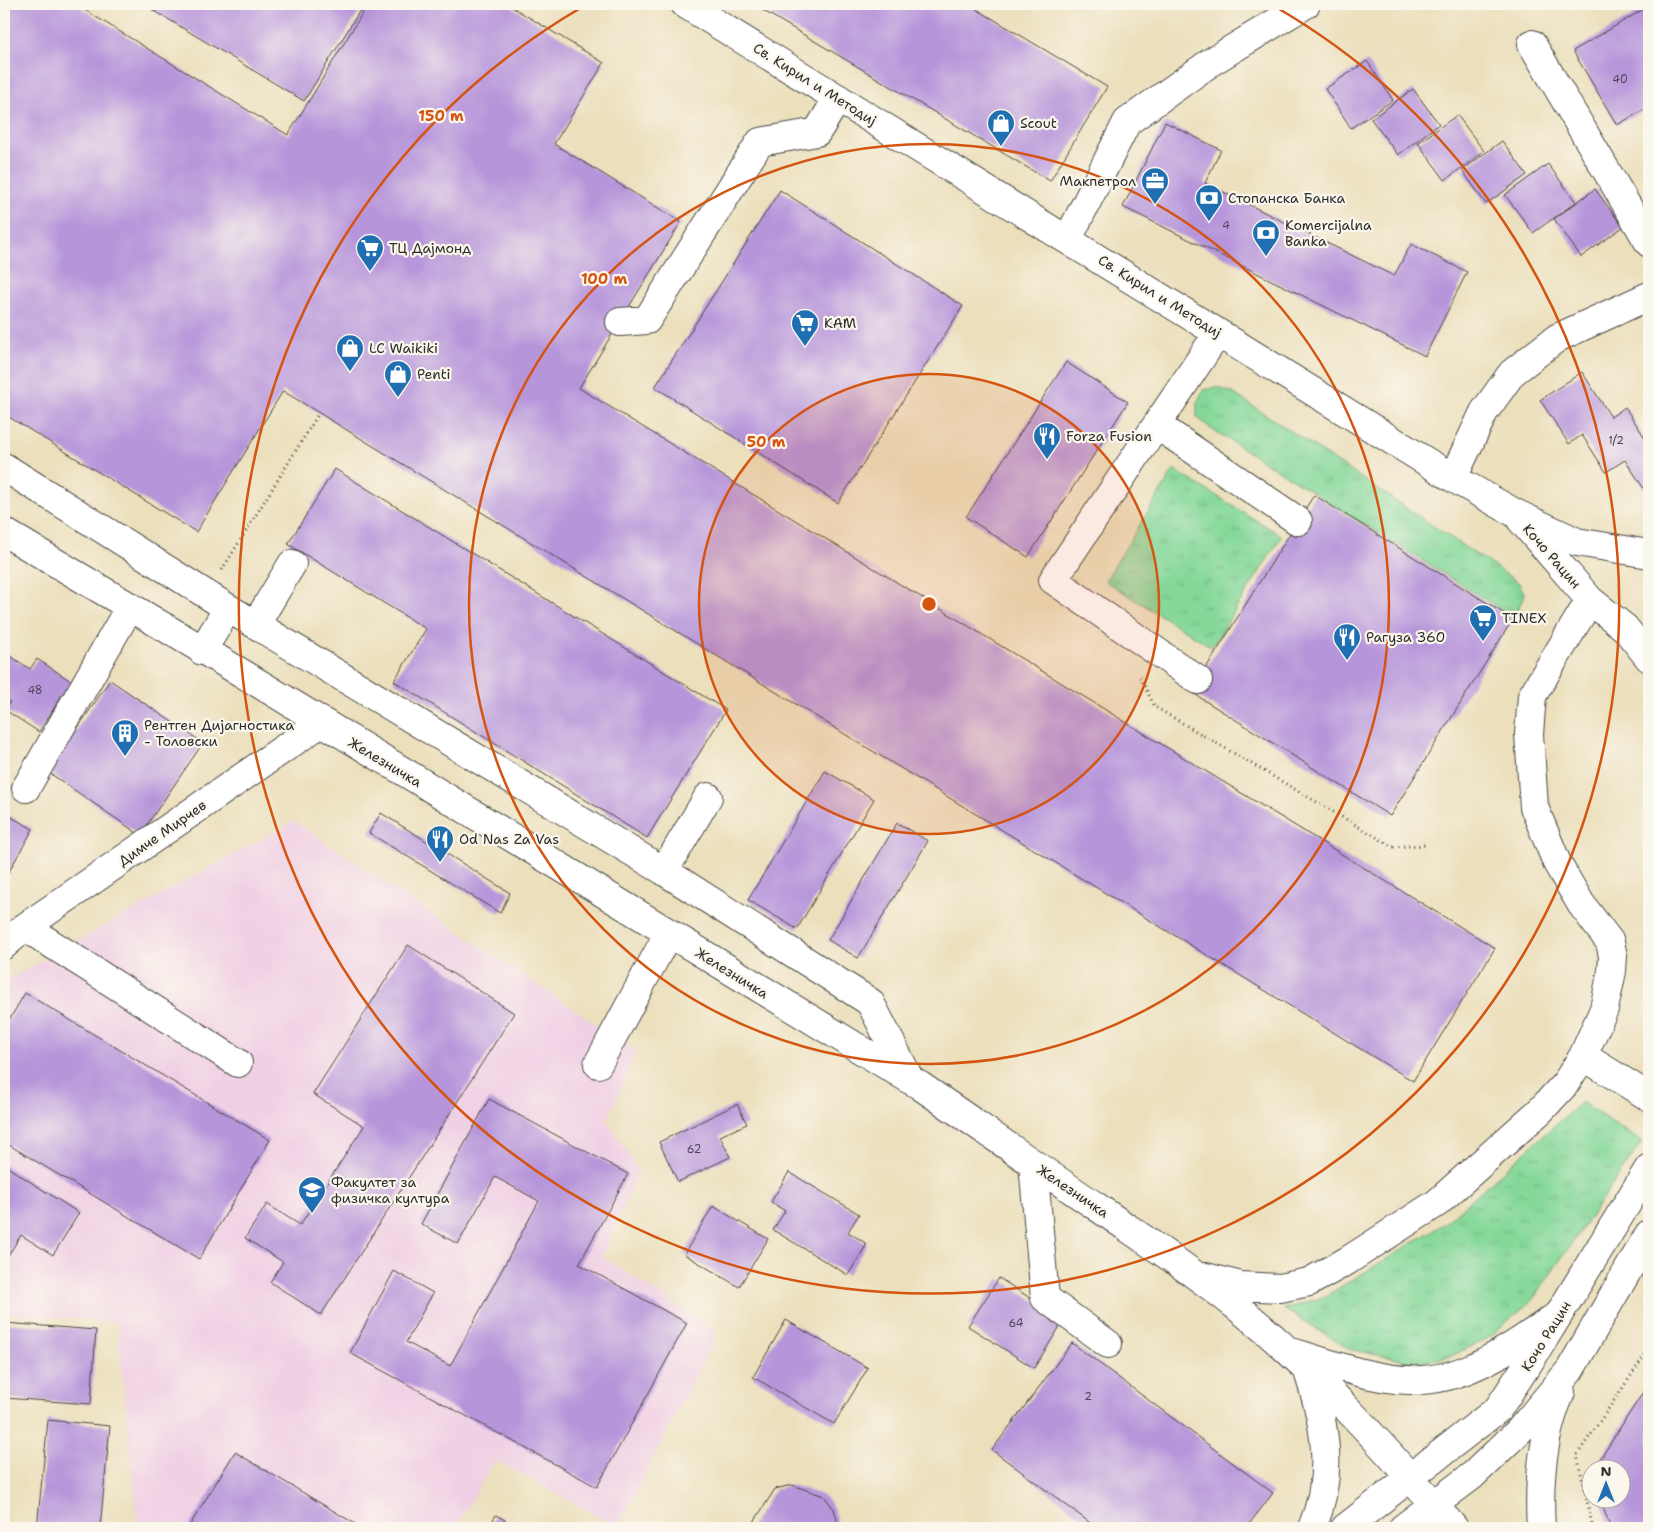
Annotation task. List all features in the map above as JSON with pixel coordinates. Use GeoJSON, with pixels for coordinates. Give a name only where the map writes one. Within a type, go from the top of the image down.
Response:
{"type":"FeatureCollection","features":[{"type":"Feature","properties":{"kind":"street","name":"Св. Кирил и Методиј"},"geometry":{"type":"LineString","coordinates":[[685,4],[1453,478],[1515,513],[1578,542],[1649,554]]}},
{"type":"Feature","properties":{"kind":"street"},"geometry":{"type":"LineString","coordinates":[[1068,239],[1127,122],[1211,62],[1306,4]]}},
{"type":"Feature","properties":{"kind":"street"},"geometry":{"type":"LineString","coordinates":[[1532,44],[1649,243]]}},
{"type":"Feature","properties":{"kind":"street"},"geometry":{"type":"LineString","coordinates":[[620,322],[648,320],[760,142],[817,132],[838,98]]}},
{"type":"Feature","properties":{"kind":"street"},"geometry":{"type":"LineString","coordinates":[[1453,478],[1484,412],[1512,373],[1556,338],[1649,296]]}},
{"type":"Feature","properties":{"kind":"street"},"geometry":{"type":"LineString","coordinates":[[1198,680],[1053,580],[1218,333]]}},
{"type":"Feature","properties":{"kind":"street"},"geometry":{"type":"LineString","coordinates":[[1157,425],[1298,521]]}},
{"type":"Feature","properties":{"kind":"street"},"geometry":{"type":"LineString","coordinates":[[4,467],[218,601],[664,871],[870,1002],[910,1080]]}},
{"type":"Feature","properties":{"kind":"street","name":"Кочо Рацин"},"geometry":{"type":"LineString","coordinates":[[1515,513],[1590,600]]}},
{"type":"Feature","properties":{"kind":"street","name":"Железничка"},"geometry":{"type":"LineString","coordinates":[[4,532],[910,1080],[1194,1274],[1247,1315],[1288,1351],[1412,1477],[1454,1528]]}},
{"type":"Feature","properties":{"kind":"street"},"geometry":{"type":"LineString","coordinates":[[256,624],[292,564]]}},
{"type":"Feature","properties":{"kind":"street"},"geometry":{"type":"LineString","coordinates":[[1194,1274],[1241,1286],[1280,1288],[1309,1282],[1347,1261],[1437,1203],[1541,1110],[1565,1084],[1583,1056],[1604,1009],[1612,971],[1612,956],[1610,942],[1581,904],[1556,863],[1534,807],[1529,734],[1532,696],[1590,600],[1626,628],[1649,658]]}},
{"type":"Feature","properties":{"kind":"street"},"geometry":{"type":"LineString","coordinates":[[202,651],[218,601]]}},
{"type":"Feature","properties":{"kind":"street"},"geometry":{"type":"LineString","coordinates":[[26,788],[129,608]]}},
{"type":"Feature","properties":{"kind":"street","name":"Димче Мирчев"},"geometry":{"type":"LineString","coordinates":[[4,945],[25,928],[321,723]]}},
{"type":"Feature","properties":{"kind":"street"},"geometry":{"type":"LineString","coordinates":[[664,871],[708,797]]}},
{"type":"Feature","properties":{"kind":"street"},"geometry":{"type":"LineString","coordinates":[[25,928],[238,1063]]}},
{"type":"Feature","properties":{"kind":"street"},"geometry":{"type":"LineString","coordinates":[[598,1064],[668,934]]}},
{"type":"Feature","properties":{"kind":"street"},"geometry":{"type":"LineString","coordinates":[[1583,1056],[1649,1097]]}},
{"type":"Feature","properties":{"kind":"street"},"geometry":{"type":"LineString","coordinates":[[1033,1164],[1045,1298],[1108,1344]]}},
{"type":"Feature","properties":{"kind":"street","name":"Кочо Рацин"},"geometry":{"type":"LineString","coordinates":[[1345,1528],[1498,1409],[1561,1312],[1649,1168]]}},
{"type":"Feature","properties":{"kind":"street"},"geometry":{"type":"LineString","coordinates":[[1541,1528],[1540,1499],[1544,1448],[1553,1409],[1570,1370],[1649,1234]]}},
{"type":"Feature","properties":{"kind":"street"},"geometry":{"type":"LineString","coordinates":[[1288,1351],[1367,1374],[1423,1380],[1465,1370],[1505,1350],[1561,1312]]}},
{"type":"Feature","properties":{"kind":"street"},"geometry":{"type":"LineString","coordinates":[[1403,1528],[1473,1475],[1513,1436],[1570,1370]]}},
{"type":"Feature","properties":{"kind":"street"},"geometry":{"type":"LineString","coordinates":[[1308,1371],[1320,1409],[1327,1459],[1323,1495],[1312,1528]]}},
{"type":"Feature","properties":{"kind":"path"},"geometry":{"type":"LineString","coordinates":[[218,601],[319,413]]}},
{"type":"Feature","properties":{"kind":"path"},"geometry":{"type":"LineString","coordinates":[[1138,672],[1155,707],[1393,847],[1425,845]]}},
{"type":"Feature","properties":{"kind":"path"},"geometry":{"type":"LineString","coordinates":[[1581,1528],[1592,1526],[1577,1455],[1649,1349]]}},
{"type":"Feature","properties":{"kind":"shaded area","name":"Факултет за физичка култура"},"geometry":{"type":"Polygon","coordinates":[[[294,821],[636,1051],[607,1121],[639,1171],[602,1257],[718,1332],[618,1527],[495,1460],[456,1528],[138,1528],[117,1322],[4,1313],[4,982],[294,821]]]}},
{"type":"Feature","properties":{"kind":"green space"},"geometry":{"type":"Polygon","coordinates":[[[1217,387],[1233,393],[1519,583],[1525,595],[1517,610],[1502,610],[1210,428],[1197,417],[1197,403],[1203,390],[1217,387]]]}},
{"type":"Feature","properties":{"kind":"green space"},"geometry":{"type":"Polygon","coordinates":[[[1174,470],[1282,536],[1212,647],[1105,581],[1174,470]]]}},
{"type":"Feature","properties":{"kind":"green space"},"geometry":{"type":"Polygon","coordinates":[[[1581,1102],[1642,1142],[1531,1302],[1485,1340],[1449,1357],[1416,1363],[1349,1349],[1284,1309],[1324,1297],[1445,1223],[1581,1102]]]}},
{"type":"Feature","properties":{"kind":"building"},"geometry":{"type":"Polygon","coordinates":[[[4,4],[75,4],[288,135],[368,4],[507,4],[604,63],[554,144],[681,222],[579,388],[1495,948],[1413,1081],[283,391],[196,532],[4,414],[4,4]]]}},
{"type":"Feature","properties":{"kind":"building"},"geometry":{"type":"Polygon","coordinates":[[[143,4],[364,4],[304,101],[143,4]]]}},
{"type":"Feature","properties":{"kind":"building"},"geometry":{"type":"Polygon","coordinates":[[[752,4],[968,4],[1107,87],[1050,181],[752,4]]]}},
{"type":"Feature","properties":{"kind":"building"},"geometry":{"type":"Polygon","coordinates":[[[1649,6],[1649,107],[1617,125],[1573,51],[1649,6]]]}},
{"type":"Feature","properties":{"kind":"building"},"geometry":{"type":"Polygon","coordinates":[[[1367,61],[1393,100],[1351,128],[1325,89],[1367,61]]]}},
{"type":"Feature","properties":{"kind":"building"},"geometry":{"type":"Polygon","coordinates":[[[1413,89],[1439,124],[1398,155],[1371,119],[1413,89]]]}},
{"type":"Feature","properties":{"kind":"building"},"geometry":{"type":"Polygon","coordinates":[[[1457,115],[1484,151],[1445,180],[1418,143],[1457,115]]]}},
{"type":"Feature","properties":{"kind":"building"},"geometry":{"type":"Polygon","coordinates":[[[1165,122],[1221,150],[1205,183],[1394,276],[1411,244],[1467,272],[1425,356],[1123,207],[1165,122]]]}},
{"type":"Feature","properties":{"kind":"building"},"geometry":{"type":"Polygon","coordinates":[[[1502,141],[1527,175],[1486,204],[1462,170],[1502,141]]]}},
{"type":"Feature","properties":{"kind":"building"},"geometry":{"type":"Polygon","coordinates":[[[1548,164],[1576,202],[1533,233],[1505,195],[1548,164]]]}},
{"type":"Feature","properties":{"kind":"building"},"geometry":{"type":"Polygon","coordinates":[[[1595,189],[1623,227],[1581,257],[1554,219],[1595,189]]]}},
{"type":"Feature","properties":{"kind":"building"},"geometry":{"type":"Polygon","coordinates":[[[780,190],[963,306],[838,503],[655,387],[780,190]]]}},
{"type":"Feature","properties":{"kind":"building","name":"Forza Fusion"},"geometry":{"type":"Polygon","coordinates":[[[1066,362],[1128,402],[1028,557],[966,517],[1066,362]]]}},
{"type":"Feature","properties":{"kind":"building"},"geometry":{"type":"Polygon","coordinates":[[[1582,372],[1611,417],[1625,407],[1649,444],[1649,496],[1625,460],[1606,472],[1582,435],[1569,444],[1540,400],[1582,372]]]}},
{"type":"Feature","properties":{"kind":"building"},"geometry":{"type":"Polygon","coordinates":[[[335,469],[726,710],[647,838],[394,681],[426,629],[288,544],[335,469]]]}},
{"type":"Feature","properties":{"kind":"building"},"geometry":{"type":"Polygon","coordinates":[[[1314,495],[1513,619],[1390,816],[1191,692],[1314,495]]]}},
{"type":"Feature","properties":{"kind":"building"},"geometry":{"type":"Polygon","coordinates":[[[4,652],[30,669],[37,659],[71,681],[39,732],[5,710],[10,702],[4,698],[4,652]]]}},
{"type":"Feature","properties":{"kind":"building","name":"Рентген Дијагностика - Толовски"},"geometry":{"type":"Polygon","coordinates":[[[110,680],[203,743],[140,835],[48,772],[110,680]]]}},
{"type":"Feature","properties":{"kind":"building"},"geometry":{"type":"Polygon","coordinates":[[[825,771],[874,799],[797,929],[748,900],[825,771]]]}},
{"type":"Feature","properties":{"kind":"building"},"geometry":{"type":"Polygon","coordinates":[[[4,813],[33,829],[4,880],[4,813]]]}},
{"type":"Feature","properties":{"kind":"building","name":"Od Nas Za Vas"},"geometry":{"type":"Polygon","coordinates":[[[381,813],[510,893],[500,913],[369,833],[381,813]]]}},
{"type":"Feature","properties":{"kind":"building"},"geometry":{"type":"Polygon","coordinates":[[[897,823],[928,841],[858,958],[828,940],[897,823]]]}},
{"type":"Feature","properties":{"kind":"building"},"geometry":{"type":"Polygon","coordinates":[[[408,945],[514,1013],[321,1315],[270,1282],[283,1262],[245,1238],[267,1204],[300,1225],[364,1126],[313,1094],[408,945]]]}},
{"type":"Feature","properties":{"kind":"building"},"geometry":{"type":"Polygon","coordinates":[[[25,993],[270,1140],[199,1259],[4,1142],[4,1029],[25,993]]]}},
{"type":"Feature","properties":{"kind":"building"},"geometry":{"type":"Polygon","coordinates":[[[489,1099],[628,1174],[579,1264],[687,1323],[597,1487],[350,1353],[394,1271],[433,1293],[406,1342],[450,1366],[539,1201],[495,1177],[458,1244],[421,1224],[489,1099]]]}},
{"type":"Feature","properties":{"kind":"building"},"geometry":{"type":"Polygon","coordinates":[[[737,1104],[747,1124],[720,1136],[730,1157],[678,1182],[659,1142],[737,1104]]]}},
{"type":"Feature","properties":{"kind":"building"},"geometry":{"type":"Polygon","coordinates":[[[4,1165],[79,1213],[53,1255],[21,1235],[4,1262],[4,1165]]]}},
{"type":"Feature","properties":{"kind":"building"},"geometry":{"type":"Polygon","coordinates":[[[789,1172],[859,1214],[848,1232],[867,1244],[848,1275],[773,1230],[785,1211],[771,1202],[789,1172]]]}},
{"type":"Feature","properties":{"kind":"building"},"geometry":{"type":"Polygon","coordinates":[[[713,1206],[768,1239],[739,1287],[684,1254],[713,1206]]]}},
{"type":"Feature","properties":{"kind":"building"},"geometry":{"type":"Polygon","coordinates":[[[999,1278],[1064,1320],[1034,1368],[968,1326],[999,1278]]]}},
{"type":"Feature","properties":{"kind":"building"},"geometry":{"type":"Polygon","coordinates":[[[786,1320],[868,1368],[834,1424],[753,1377],[786,1320]]]}},
{"type":"Feature","properties":{"kind":"building"},"geometry":{"type":"Polygon","coordinates":[[[4,1323],[96,1330],[91,1404],[4,1398],[4,1323]]]}},
{"type":"Feature","properties":{"kind":"building"},"geometry":{"type":"Polygon","coordinates":[[[1072,1343],[1273,1493],[1246,1528],[1097,1528],[992,1450],[1072,1343]]]}},
{"type":"Feature","properties":{"kind":"building"},"geometry":{"type":"Polygon","coordinates":[[[1649,1383],[1649,1528],[1611,1528],[1604,1510],[1630,1510],[1630,1460],[1599,1460],[1649,1383]]]}},
{"type":"Feature","properties":{"kind":"building"},"geometry":{"type":"Polygon","coordinates":[[[48,1420],[110,1426],[100,1528],[37,1527],[48,1420]]]}},
{"type":"Feature","properties":{"kind":"building"},"geometry":{"type":"Polygon","coordinates":[[[235,1452],[362,1528],[188,1528],[235,1452]]]}},
{"type":"Feature","properties":{"kind":"building"},"geometry":{"type":"Polygon","coordinates":[[[792,1485],[824,1496],[834,1509],[837,1519],[836,1528],[750,1528],[775,1489],[792,1485]]]}},
{"type":"Feature","properties":{"kind":"building"},"geometry":{"type":"Polygon","coordinates":[[[496,1515],[519,1528],[488,1528],[496,1515]]]}},
{"type":"Feature","properties":{"kind":"place","name":"Scout"},"geometry":{"type":"Point","coordinates":[1001,147]}},
{"type":"Feature","properties":{"kind":"place","name":"Макпетрол"},"geometry":{"type":"Point","coordinates":[1155,205]}},
{"type":"Feature","properties":{"kind":"place","name":"Стопанска Банка"},"geometry":{"type":"Point","coordinates":[1209,222]}},
{"type":"Feature","properties":{"kind":"place","name":"Komercijalna Banka"},"geometry":{"type":"Point","coordinates":[1266,257]}},
{"type":"Feature","properties":{"kind":"place","name":"ТЦ Дајмонд"},"geometry":{"type":"Point","coordinates":[370,272]}},
{"type":"Feature","properties":{"kind":"place","name":"KAM"},"geometry":{"type":"Point","coordinates":[805,347]}},
{"type":"Feature","properties":{"kind":"place","name":"LC Waikiki"},"geometry":{"type":"Point","coordinates":[350,372]}},
{"type":"Feature","properties":{"kind":"place","name":"Penti"},"geometry":{"type":"Point","coordinates":[398,398]}},
{"type":"Feature","properties":{"kind":"place","name":"Forza Fusion"},"geometry":{"type":"Point","coordinates":[1047,460]}},
{"type":"Feature","properties":{"kind":"place","name":"TINEX"},"geometry":{"type":"Point","coordinates":[1483,642]}},
{"type":"Feature","properties":{"kind":"place","name":"Рагуза 360"},"geometry":{"type":"Point","coordinates":[1347,661]}},
{"type":"Feature","properties":{"kind":"place","name":"Рентген Дијагностика - Толовски"},"geometry":{"type":"Point","coordinates":[125,757]}},
{"type":"Feature","properties":{"kind":"place","name":"Od Nas Za Vas"},"geometry":{"type":"Point","coordinates":[440,863]}},
{"type":"Feature","properties":{"kind":"place","name":"Факултет за физичка култура"},"geometry":{"type":"Point","coordinates":[312,1214]}}]}
